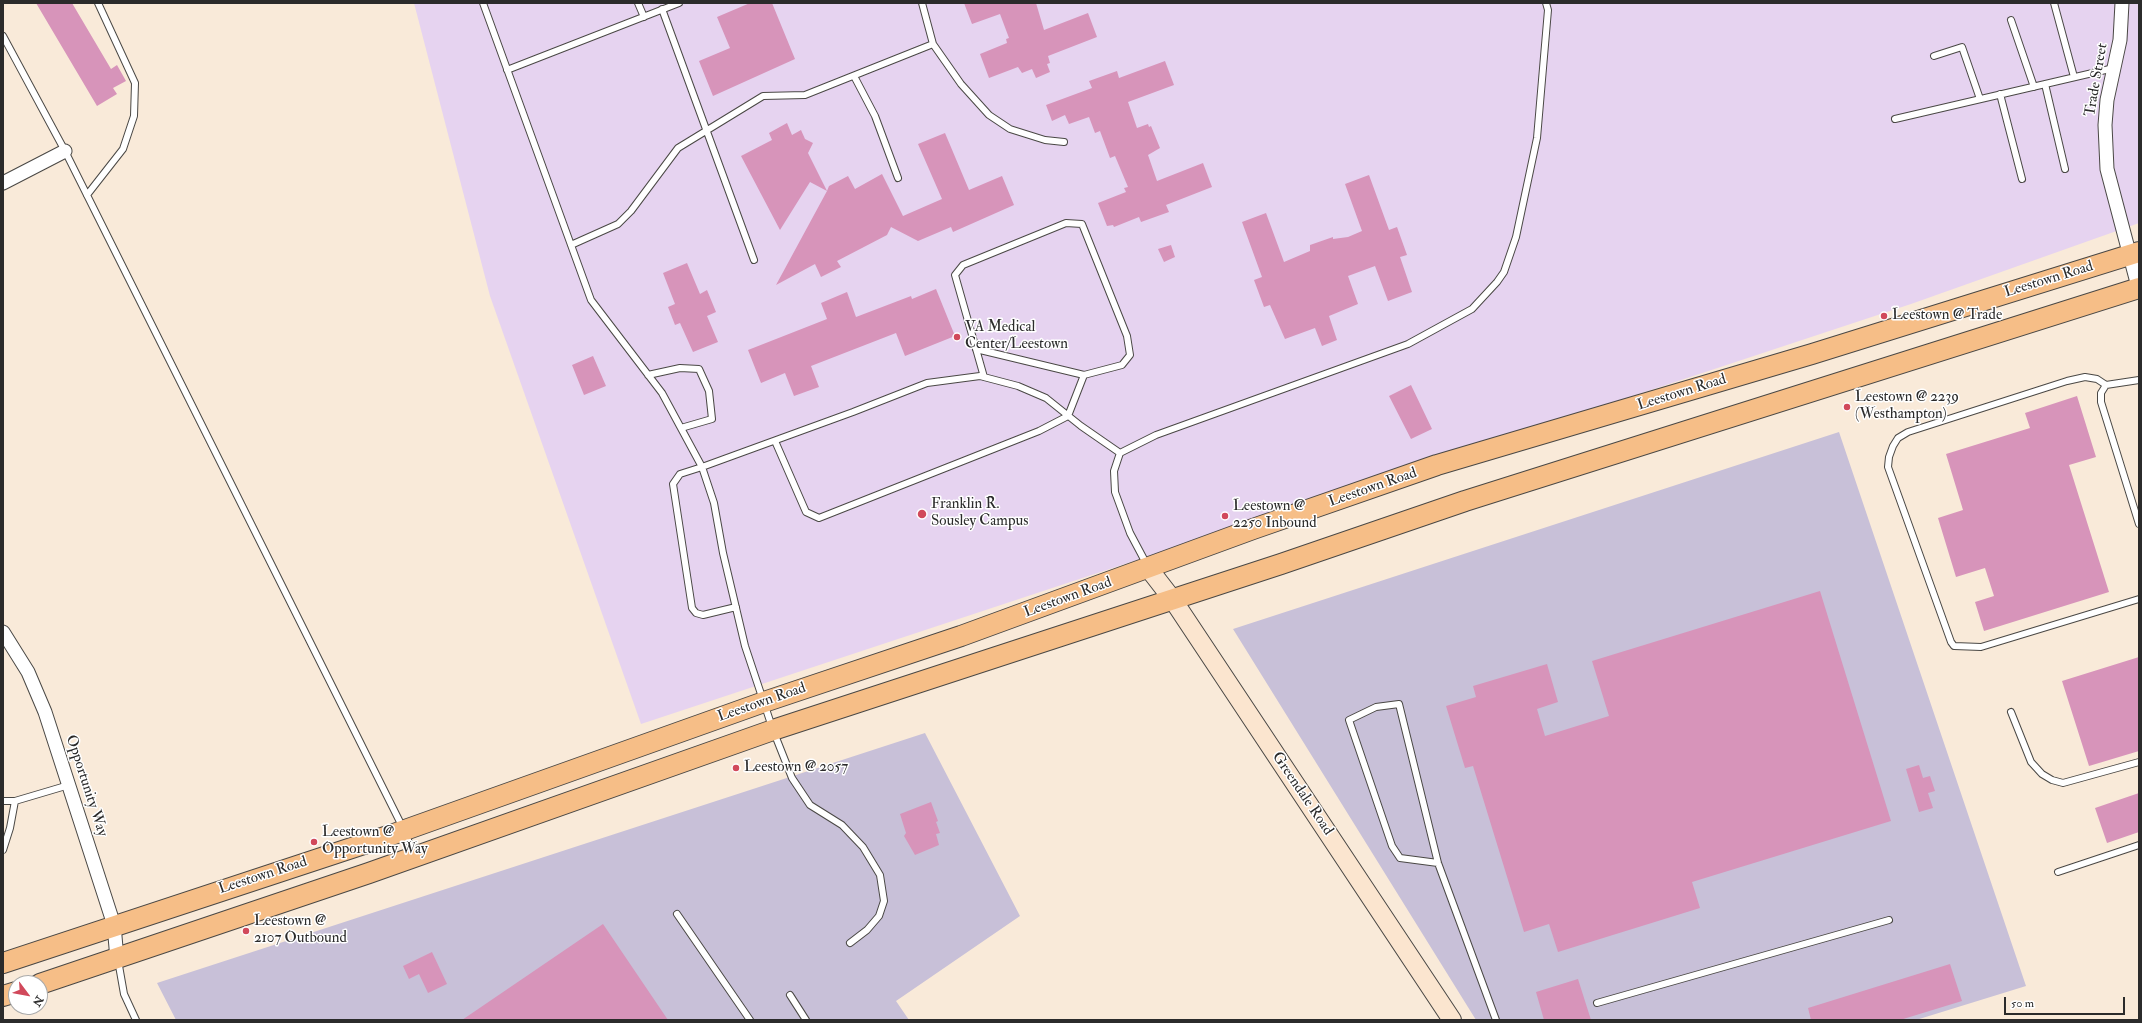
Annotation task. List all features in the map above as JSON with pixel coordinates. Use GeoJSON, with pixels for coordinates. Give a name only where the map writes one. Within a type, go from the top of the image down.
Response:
{"type":"FeatureCollection","features":[{"type":"Feature","properties":{"kind":"main road","name":"Leestown Road"},"geometry":{"type":"LineString","coordinates":[[3,963],[404,830],[764,702],[961,636],[1149,569],[1253,529],[1437,465],[1804,356],[2134,253]]}},
{"type":"Feature","properties":{"kind":"main road","name":"Leestown Road"},"geometry":{"type":"LineString","coordinates":[[48,981],[415,856],[774,730],[1173,600],[1465,501],[2139,289]]}},
{"type":"Feature","properties":{"kind":"street","name":"Trade Street"},"geometry":{"type":"LineString","coordinates":[[2122,3],[2120,40],[2107,100],[2105,125],[2107,169],[2134,253],[2139,289]]}},
{"type":"Feature","properties":{"kind":"street"},"geometry":{"type":"LineString","coordinates":[[3,182],[65,151]]}},
{"type":"Feature","properties":{"kind":"street","name":"Greendale Road"},"geometry":{"type":"LineString","coordinates":[[1149,569],[1173,600],[1452,1020]]}},
{"type":"Feature","properties":{"kind":"street","name":"Opportunity Way"},"geometry":{"type":"LineString","coordinates":[[4,634],[28,672],[40,699],[114,925],[117,959]]}},
{"type":"Feature","properties":{"kind":"lane"},"geometry":{"type":"LineString","coordinates":[[87,194],[123,150],[134,116],[136,83],[98,3]]}},
{"type":"Feature","properties":{"kind":"lane"},"geometry":{"type":"LineString","coordinates":[[483,3],[591,300],[662,393],[702,467],[714,503],[723,553],[745,646],[792,778],[810,805],[842,825],[863,847],[880,875],[884,901],[879,916],[867,930],[850,944]]}},
{"type":"Feature","properties":{"kind":"lane"},"geometry":{"type":"LineString","coordinates":[[638,3],[644,17]]}},
{"type":"Feature","properties":{"kind":"lane"},"geometry":{"type":"LineString","coordinates":[[507,70],[679,3]]}},
{"type":"Feature","properties":{"kind":"lane"},"geometry":{"type":"LineString","coordinates":[[922,3],[933,44],[961,84],[989,115],[1010,129],[1045,140],[1064,142]]}},
{"type":"Feature","properties":{"kind":"lane"},"geometry":{"type":"LineString","coordinates":[[1149,569],[1130,533],[1115,492],[1114,471],[1120,454],[1156,435],[1408,344],[1472,309],[1504,272],[1516,237],[1537,138],[1548,10],[1546,3]]}},
{"type":"Feature","properties":{"kind":"lane"},"geometry":{"type":"LineString","coordinates":[[2054,3],[2074,77]]}},
{"type":"Feature","properties":{"kind":"lane"},"geometry":{"type":"LineString","coordinates":[[662,9],[754,260]]}},
{"type":"Feature","properties":{"kind":"lane"},"geometry":{"type":"LineString","coordinates":[[2011,20],[2034,87]]}},
{"type":"Feature","properties":{"kind":"lane"},"geometry":{"type":"LineString","coordinates":[[3,36],[87,194],[404,830],[415,856]]}},
{"type":"Feature","properties":{"kind":"lane"},"geometry":{"type":"LineString","coordinates":[[571,245],[618,224],[631,211],[678,148],[763,96],[805,95],[933,44]]}},
{"type":"Feature","properties":{"kind":"lane"},"geometry":{"type":"LineString","coordinates":[[1934,56],[1962,47],[1980,99]]}},
{"type":"Feature","properties":{"kind":"lane"},"geometry":{"type":"LineString","coordinates":[[1894,119],[2114,68]]}},
{"type":"Feature","properties":{"kind":"lane"},"geometry":{"type":"LineString","coordinates":[[854,76],[875,116],[898,178]]}},
{"type":"Feature","properties":{"kind":"lane"},"geometry":{"type":"LineString","coordinates":[[2045,84],[2065,169]]}},
{"type":"Feature","properties":{"kind":"lane"},"geometry":{"type":"LineString","coordinates":[[2000,94],[2022,179]]}},
{"type":"Feature","properties":{"kind":"lane"},"geometry":{"type":"LineString","coordinates":[[976,349],[1084,375],[1122,366],[1130,355],[1127,336],[1082,224],[1066,223],[963,265],[955,275],[976,349],[984,377]]}},
{"type":"Feature","properties":{"kind":"lane"},"geometry":{"type":"LineString","coordinates":[[648,375],[680,368],[699,369],[709,391],[712,419],[681,428]]}},
{"type":"Feature","properties":{"kind":"lane"},"geometry":{"type":"LineString","coordinates":[[775,441],[806,512],[819,518],[1039,431],[1068,416],[1084,375]]}},
{"type":"Feature","properties":{"kind":"lane"},"geometry":{"type":"LineString","coordinates":[[736,607],[703,615],[696,614],[690,602],[673,484],[680,474],[775,441],[927,383],[969,377],[984,377],[1018,386],[1046,398],[1120,454]]}},
{"type":"Feature","properties":{"kind":"lane"},"geometry":{"type":"LineString","coordinates":[[2139,380],[2106,385],[2097,380],[2085,377],[2067,381],[1908,432],[1898,438],[1893,446],[1889,457],[1888,467],[1951,642],[1954,646],[1981,647],[2139,599]]}},
{"type":"Feature","properties":{"kind":"lane"},"geometry":{"type":"LineString","coordinates":[[2106,385],[2101,393],[2101,402],[2139,524]]}},
{"type":"Feature","properties":{"kind":"lane"},"geometry":{"type":"LineString","coordinates":[[1438,863],[1400,858],[1392,846],[1349,720],[1376,707],[1399,704],[1438,863],[1496,1020]]}},
{"type":"Feature","properties":{"kind":"lane"},"geometry":{"type":"LineString","coordinates":[[2011,712],[2031,762],[2042,774],[2052,780],[2063,783],[2139,762]]}},
{"type":"Feature","properties":{"kind":"lane"},"geometry":{"type":"LineString","coordinates":[[3,801],[15,801],[69,785]]}},
{"type":"Feature","properties":{"kind":"lane"},"geometry":{"type":"LineString","coordinates":[[3,850],[10,828],[15,801]]}},
{"type":"Feature","properties":{"kind":"lane"},"geometry":{"type":"LineString","coordinates":[[2058,872],[2139,845]]}},
{"type":"Feature","properties":{"kind":"lane"},"geometry":{"type":"LineString","coordinates":[[677,914],[750,1020]]}},
{"type":"Feature","properties":{"kind":"lane"},"geometry":{"type":"LineString","coordinates":[[1597,1004],[1889,920]]}},
{"type":"Feature","properties":{"kind":"lane"},"geometry":{"type":"LineString","coordinates":[[117,959],[124,994],[136,1020]]}},
{"type":"Feature","properties":{"kind":"lane"},"geometry":{"type":"LineString","coordinates":[[790,995],[806,1020]]}},
{"type":"Feature","properties":{"kind":"shaded area","name":"Franklin R. Sousley Campus"},"geometry":{"type":"Polygon","coordinates":[[[414,3],[2139,3],[2139,223],[1911,304],[641,724],[490,296],[414,3]]]}},
{"type":"Feature","properties":{"kind":"shaded area"},"geometry":{"type":"Polygon","coordinates":[[[1839,432],[2026,986],[1916,1020],[1476,1020],[1233,629],[1839,432]]]}},
{"type":"Feature","properties":{"kind":"shaded area"},"geometry":{"type":"Polygon","coordinates":[[[925,733],[1020,916],[896,1001],[909,1020],[176,1020],[157,983],[925,733]]]}},
{"type":"Feature","properties":{"kind":"building"},"geometry":{"type":"Polygon","coordinates":[[[36,3],[72,3],[111,69],[117,65],[126,81],[113,88],[117,94],[97,106],[36,3]]]}},
{"type":"Feature","properties":{"kind":"building"},"geometry":{"type":"Polygon","coordinates":[[[750,3],[772,3],[795,59],[713,96],[699,61],[730,48],[717,17],[750,3]]]}},
{"type":"Feature","properties":{"kind":"building"},"geometry":{"type":"Polygon","coordinates":[[[964,3],[1036,3],[1044,30],[1088,13],[1097,37],[1048,56],[1050,63],[1047,64],[1050,72],[1036,78],[1032,69],[1022,73],[1018,67],[989,78],[980,54],[1007,43],[1006,39],[1009,38],[1000,14],[972,24],[964,3]]]}},
{"type":"Feature","properties":{"kind":"building"},"geometry":{"type":"Polygon","coordinates":[[[1165,61],[1174,85],[1128,102],[1137,128],[1148,124],[1149,127],[1151,126],[1160,148],[1148,155],[1157,181],[1203,163],[1212,187],[1166,205],[1169,212],[1141,222],[1139,217],[1114,227],[1113,225],[1107,226],[1098,203],[1126,192],[1124,188],[1128,187],[1115,156],[1110,158],[1100,131],[1095,133],[1089,117],[1069,124],[1065,115],[1052,121],[1046,105],[1092,88],[1089,81],[1117,71],[1119,78],[1165,61]]]}},
{"type":"Feature","properties":{"kind":"building"},"geometry":{"type":"Polygon","coordinates":[[[787,123],[792,135],[801,130],[805,139],[813,143],[808,153],[827,191],[810,182],[780,230],[741,156],[772,140],[769,133],[787,123]]]}},
{"type":"Feature","properties":{"kind":"building"},"geometry":{"type":"Polygon","coordinates":[[[945,133],[969,190],[1002,176],[1014,205],[953,232],[951,227],[918,241],[891,227],[887,235],[837,261],[841,267],[821,277],[815,264],[776,285],[829,186],[848,176],[855,189],[882,174],[903,216],[942,199],[918,144],[945,133]]]}},
{"type":"Feature","properties":{"kind":"building"},"geometry":{"type":"Polygon","coordinates":[[[1369,175],[1389,230],[1397,227],[1407,255],[1400,257],[1412,292],[1388,301],[1375,266],[1348,276],[1358,304],[1329,316],[1337,340],[1322,346],[1315,328],[1285,339],[1270,305],[1264,307],[1254,280],[1262,277],[1242,222],[1266,213],[1284,262],[1310,251],[1310,245],[1333,237],[1333,239],[1348,237],[1362,231],[1345,184],[1369,175]]]}},
{"type":"Feature","properties":{"kind":"building"},"geometry":{"type":"Polygon","coordinates":[[[1171,245],[1175,257],[1164,262],[1158,249],[1171,245]]]}},
{"type":"Feature","properties":{"kind":"building"},"geometry":{"type":"Polygon","coordinates":[[[687,263],[700,294],[707,290],[716,312],[707,316],[718,342],[693,352],[680,323],[675,325],[668,307],[675,304],[663,273],[687,263]]]}},
{"type":"Feature","properties":{"kind":"building"},"geometry":{"type":"Polygon","coordinates":[[[936,289],[955,336],[905,356],[896,333],[811,366],[819,387],[794,396],[785,373],[761,383],[748,350],[827,319],[821,303],[847,292],[856,317],[911,296],[912,299],[936,289]]]}},
{"type":"Feature","properties":{"kind":"building"},"geometry":{"type":"Polygon","coordinates":[[[593,356],[606,386],[584,395],[572,365],[593,356]]]}},
{"type":"Feature","properties":{"kind":"building"},"geometry":{"type":"Polygon","coordinates":[[[1411,385],[1432,429],[1411,439],[1389,396],[1411,385]]]}},
{"type":"Feature","properties":{"kind":"building"},"geometry":{"type":"Polygon","coordinates":[[[2077,396],[2096,457],[2069,465],[2109,592],[1984,631],[1975,602],[1994,596],[1985,568],[1956,577],[1938,518],[1963,510],[1946,454],[2030,428],[2025,413],[2077,396]]]}},
{"type":"Feature","properties":{"kind":"building"},"geometry":{"type":"Polygon","coordinates":[[[1820,591],[1891,821],[1692,882],[1700,908],[1558,952],[1549,924],[1524,932],[1473,766],[1465,768],[1446,706],[1476,697],[1473,686],[1547,664],[1558,702],[1537,709],[1545,736],[1609,716],[1592,661],[1820,591]]]}},
{"type":"Feature","properties":{"kind":"building"},"geometry":{"type":"Polygon","coordinates":[[[2139,657],[2139,751],[2089,766],[2062,681],[2139,657]]]}},
{"type":"Feature","properties":{"kind":"building"},"geometry":{"type":"Polygon","coordinates":[[[1919,765],[1923,778],[1930,776],[1935,791],[1928,793],[1933,808],[1919,812],[1906,769],[1919,765]]]}},
{"type":"Feature","properties":{"kind":"building"},"geometry":{"type":"Polygon","coordinates":[[[2139,793],[2139,832],[2107,843],[2095,808],[2139,793]]]}},
{"type":"Feature","properties":{"kind":"building"},"geometry":{"type":"Polygon","coordinates":[[[931,802],[938,821],[936,822],[940,833],[936,834],[939,845],[915,855],[904,836],[906,833],[900,814],[931,802]]]}},
{"type":"Feature","properties":{"kind":"building"},"geometry":{"type":"Polygon","coordinates":[[[603,924],[668,1020],[462,1020],[603,924]]]}},
{"type":"Feature","properties":{"kind":"building"},"geometry":{"type":"Polygon","coordinates":[[[432,952],[447,984],[428,993],[419,974],[409,979],[403,966],[432,952]]]}},
{"type":"Feature","properties":{"kind":"building"},"geometry":{"type":"Polygon","coordinates":[[[1950,964],[1962,1001],[1900,1020],[1811,1020],[1808,1008],[1950,964]]]}},
{"type":"Feature","properties":{"kind":"building"},"geometry":{"type":"Polygon","coordinates":[[[1578,979],[1591,1020],[1544,1020],[1536,992],[1578,979]]]}},
{"type":"Feature","properties":{"kind":"place","name":"Leestown @ Trade"},"geometry":{"type":"Point","coordinates":[1884,316]}},
{"type":"Feature","properties":{"kind":"place","name":"VA Medical Center/Leestown"},"geometry":{"type":"Point","coordinates":[957,337]}},
{"type":"Feature","properties":{"kind":"place","name":"Leestown @ 2239 (Westhampton)"},"geometry":{"type":"Point","coordinates":[1847,407]}},
{"type":"Feature","properties":{"kind":"place","name":"Franklin R. Sousley Campus"},"geometry":{"type":"Point","coordinates":[922,514]}},
{"type":"Feature","properties":{"kind":"place","name":"Leestown @ 2250 Inbound"},"geometry":{"type":"Point","coordinates":[1225,516]}},
{"type":"Feature","properties":{"kind":"place","name":"Leestown @ 2057"},"geometry":{"type":"Point","coordinates":[736,768]}},
{"type":"Feature","properties":{"kind":"place","name":"Leestown @ Opportunity Way"},"geometry":{"type":"Point","coordinates":[314,842]}},
{"type":"Feature","properties":{"kind":"place","name":"Leestown @ 2107 Outbound"},"geometry":{"type":"Point","coordinates":[246,931]}}]}
